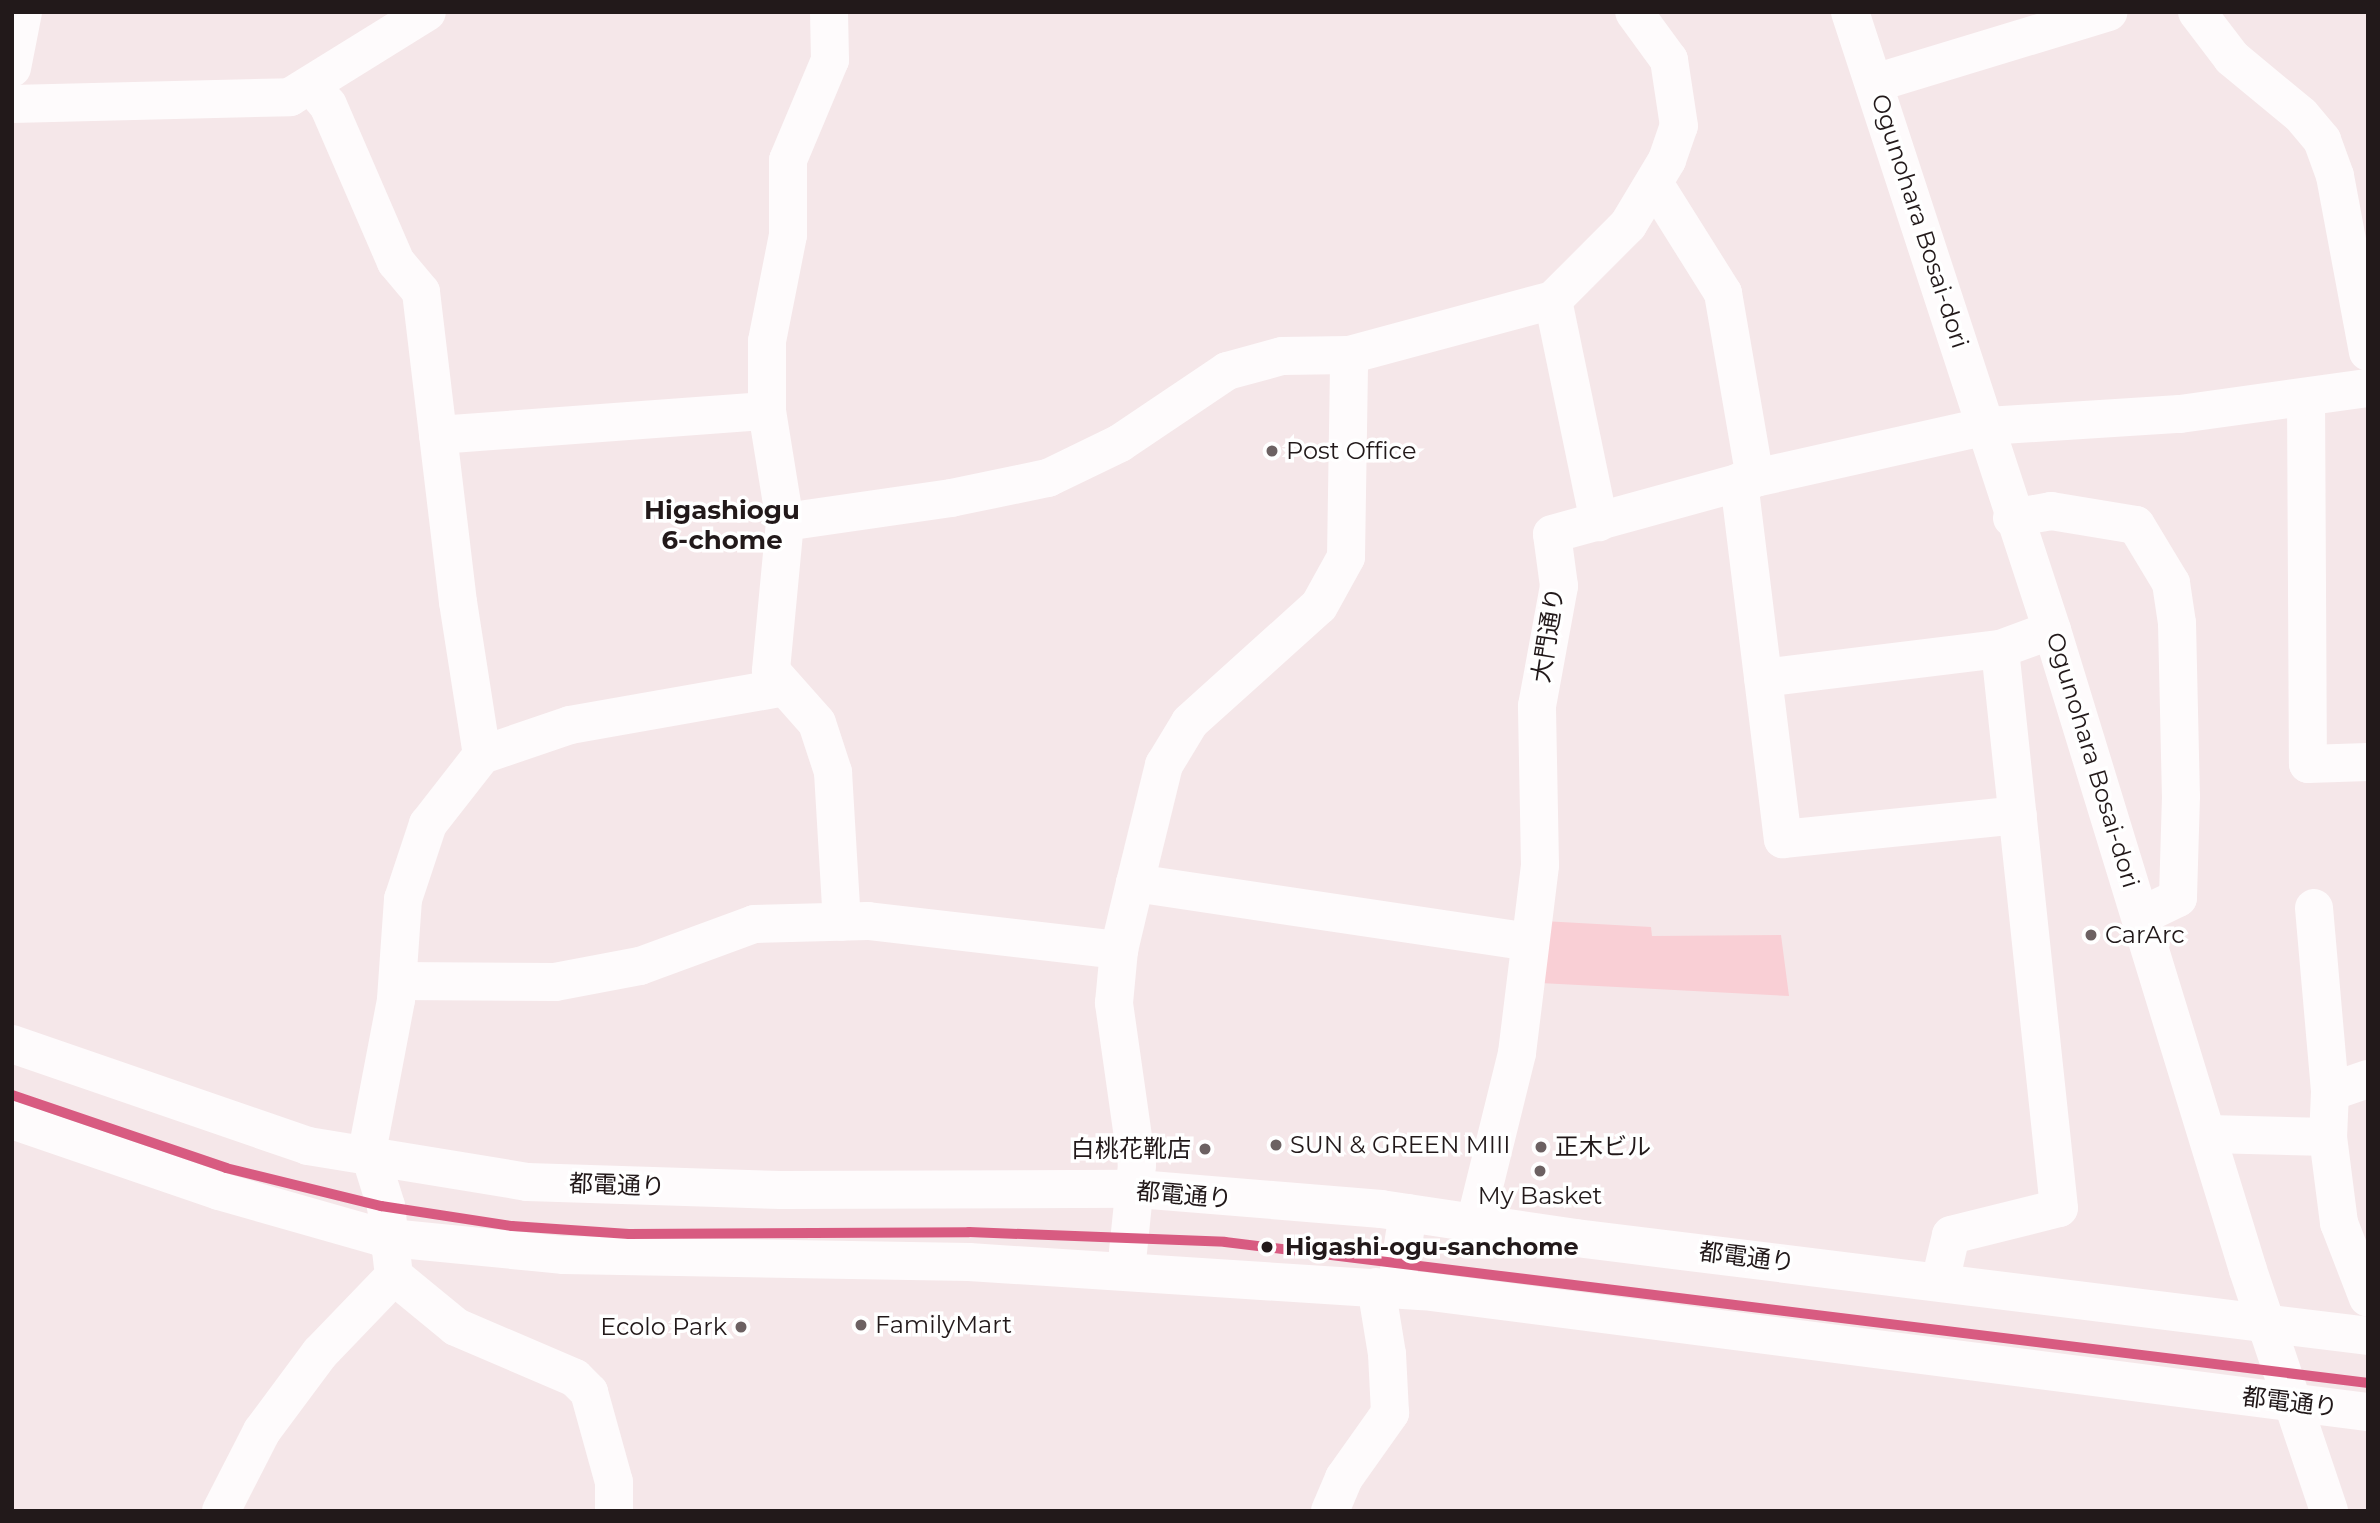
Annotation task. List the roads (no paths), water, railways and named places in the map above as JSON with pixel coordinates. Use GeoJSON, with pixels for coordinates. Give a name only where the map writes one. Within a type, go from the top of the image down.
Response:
{"type":"FeatureCollection","features":[{"type":"Feature","properties":{"kind":"street"},"geometry":{"type":"LineString","coordinates":[[13,59],[23,12]]}},
{"type":"Feature","properties":{"kind":"street"},"geometry":{"type":"LineString","coordinates":[[12,104],[290,97],[426,12]]}},
{"type":"Feature","properties":{"kind":"street"},"geometry":{"type":"LineString","coordinates":[[829,12],[830,60],[788,160],[788,235],[767,341],[767,411],[785,522],[771,671],[817,723],[833,772],[842,922]]}},
{"type":"Feature","properties":{"kind":"street"},"geometry":{"type":"LineString","coordinates":[[785,522],[951,498],[1048,478],[1120,443],[1227,372],[1282,356],[1349,355],[1553,300],[1628,225],[1654,183],[1679,126],[1679,103],[1669,60],[1634,12]]}},
{"type":"Feature","properties":{"kind":"street","name":"Ogunohara Bosai-dori"},"geometry":{"type":"LineString","coordinates":[[1850,12],[1987,426],[2012,518],[2052,630],[2329,1511]]}},
{"type":"Feature","properties":{"kind":"street"},"geometry":{"type":"LineString","coordinates":[[1875,83],[2108,12]]}},
{"type":"Feature","properties":{"kind":"street"},"geometry":{"type":"LineString","coordinates":[[2197,12],[2232,58],[2301,115],[2322,140],[2336,176],[2368,352]]}},
{"type":"Feature","properties":{"kind":"street"},"geometry":{"type":"LineString","coordinates":[[311,85],[328,104],[396,262],[421,292],[482,755]]}},
{"type":"Feature","properties":{"kind":"street"},"geometry":{"type":"LineString","coordinates":[[1654,183],[1723,293],[1747,480],[1763,678],[1783,839],[2018,815]]}},
{"type":"Feature","properties":{"kind":"street"},"geometry":{"type":"LineString","coordinates":[[1553,300],[1599,522],[1747,480],[1987,426],[2180,414],[2368,388]]}},
{"type":"Feature","properties":{"kind":"street"},"geometry":{"type":"LineString","coordinates":[[1126,1271],[1138,1189],[1136,1138],[1114,1003],[1119,950],[1135,883],[1164,765],[1190,722],[1319,607],[1346,557],[1349,355]]}},
{"type":"Feature","properties":{"kind":"street"},"geometry":{"type":"LineString","coordinates":[[2306,397],[2308,764],[2368,762]]}},
{"type":"Feature","properties":{"kind":"street"},"geometry":{"type":"LineString","coordinates":[[439,435],[767,411]]}},
{"type":"Feature","properties":{"kind":"street"},"geometry":{"type":"LineString","coordinates":[[2012,518],[2052,511],[2136,525],[2171,583],[2177,623],[2180,769],[2178,898],[2141,916]]}},
{"type":"Feature","properties":{"kind":"street","name":"大門通り"},"geometry":{"type":"LineString","coordinates":[[1475,1223],[1517,1054],[1539,865],[1536,706],[1559,586],[1552,534],[1599,522]]}},
{"type":"Feature","properties":{"kind":"street"},"geometry":{"type":"LineString","coordinates":[[1763,678],[2000,649],[2052,630]]}},
{"type":"Feature","properties":{"kind":"street"},"geometry":{"type":"LineString","coordinates":[[1940,1282],[1951,1235],[2059,1208],[2000,649]]}},
{"type":"Feature","properties":{"kind":"street"},"geometry":{"type":"LineString","coordinates":[[614,1511],[614,1482],[589,1392],[575,1378],[456,1327],[394,1276],[391,1237],[368,1157],[398,981],[402,899],[428,824],[482,755],[570,725],[785,687]]}},
{"type":"Feature","properties":{"kind":"street"},"geometry":{"type":"LineString","coordinates":[[1135,883],[1529,942]]}},
{"type":"Feature","properties":{"kind":"street"},"geometry":{"type":"LineString","coordinates":[[2314,908],[2330,1092],[2328,1137],[2339,1223],[2368,1298]]}},
{"type":"Feature","properties":{"kind":"street"},"geometry":{"type":"LineString","coordinates":[[398,981],[555,982],[640,966],[754,924],[842,922],[1119,950]]}},
{"type":"Feature","properties":{"kind":"street","name":"都電通り"},"geometry":{"type":"LineString","coordinates":[[12,1044],[220,1119],[308,1146],[527,1182],[613,1186],[1138,1189],[1408,1213],[2368,1336]]}},
{"type":"Feature","properties":{"kind":"street"},"geometry":{"type":"LineString","coordinates":[[2330,1092],[2368,1079]]}},
{"type":"Feature","properties":{"kind":"street","name":"都電通り"},"geometry":{"type":"LineString","coordinates":[[12,1120],[219,1191],[391,1237],[591,1256],[941,1261],[1386,1288],[2368,1412]]}},
{"type":"Feature","properties":{"kind":"street"},"geometry":{"type":"LineString","coordinates":[[2209,1135],[2328,1137]]}},
{"type":"Feature","properties":{"kind":"street"},"geometry":{"type":"LineString","coordinates":[[1330,1511],[1344,1478],[1390,1413],[1386,1288],[1408,1213]]}},
{"type":"Feature","properties":{"kind":"street"},"geometry":{"type":"LineString","coordinates":[[221,1511],[262,1431],[320,1353],[394,1276]]}},
{"type":"Feature","properties":{"kind":"place","name":"Post Office"},"geometry":{"type":"Point","coordinates":[1272,451]}},
{"type":"Feature","properties":{"kind":"place","name":"CarArc"},"geometry":{"type":"Point","coordinates":[2091,935]}},
{"type":"Feature","properties":{"kind":"place","name":"SUN & GREEN MIII"},"geometry":{"type":"Point","coordinates":[1276,1145]}},
{"type":"Feature","properties":{"kind":"place","name":"正木ビル"},"geometry":{"type":"Point","coordinates":[1541,1147]}},
{"type":"Feature","properties":{"kind":"place","name":"白桃花靴店"},"geometry":{"type":"Point","coordinates":[1205,1149]}},
{"type":"Feature","properties":{"kind":"place","name":"My Basket"},"geometry":{"type":"Point","coordinates":[1540,1171]}},
{"type":"Feature","properties":{"kind":"place","name":"Higashi-ogu-sanchome"},"geometry":{"type":"Point","coordinates":[1267,1247]}},
{"type":"Feature","properties":{"kind":"place","name":"FamilyMart"},"geometry":{"type":"Point","coordinates":[861,1325]}},
{"type":"Feature","properties":{"kind":"place","name":"Ecolo Park"},"geometry":{"type":"Point","coordinates":[741,1327]}},
{"type":"Feature","properties":{"kind":"district","name":"Higashiogu 6-chome"},"geometry":{"type":"Point","coordinates":[722,526]}}]}
